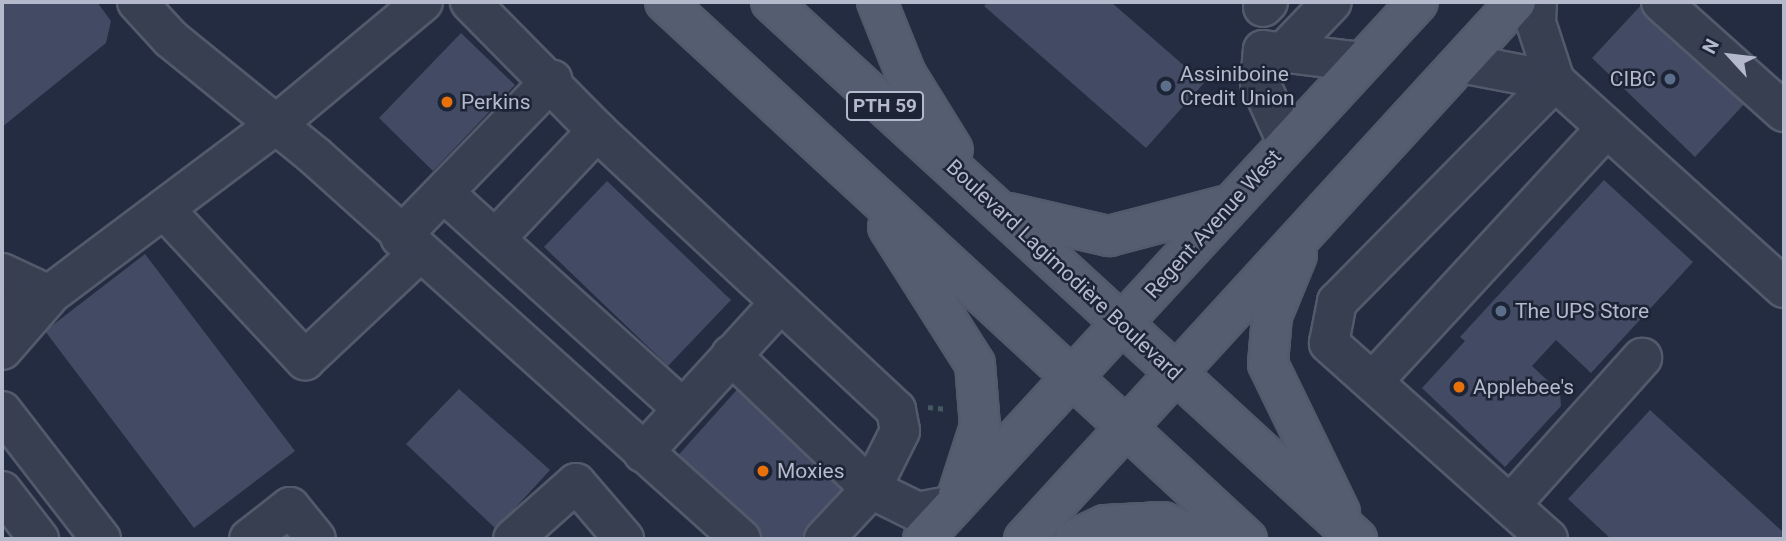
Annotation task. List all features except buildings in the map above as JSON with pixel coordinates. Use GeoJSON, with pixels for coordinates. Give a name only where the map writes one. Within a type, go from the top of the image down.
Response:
{"type":"FeatureCollection","features":[{"type":"Feature","properties":{"kind":"main road"},"geometry":{"type":"LineString","coordinates":[[665,2],[1247,539]]}},
{"type":"Feature","properties":{"kind":"main road","name":"Boulevard Lagimodière Boulevard"},"geometry":{"type":"LineString","coordinates":[[771,2],[1354,537]]}},
{"type":"Feature","properties":{"kind":"main road"},"geometry":{"type":"LineString","coordinates":[[877,2],[906,74],[987,199],[1109,236],[1230,204]]}},
{"type":"Feature","properties":{"kind":"main road","name":"Regent Avenue West"},"geometry":{"type":"LineString","coordinates":[[923,539],[1418,2]]}},
{"type":"Feature","properties":{"kind":"main road"},"geometry":{"type":"LineString","coordinates":[[1024,539],[1516,2]]}},
{"type":"Feature","properties":{"kind":"main road"},"geometry":{"type":"LineString","coordinates":[[861,184],[975,364],[980,426],[954,505]]}},
{"type":"Feature","properties":{"kind":"main road"},"geometry":{"type":"LineString","coordinates":[[1309,229],[1272,316],[1268,363],[1278,396],[1354,537]]}},
{"type":"Feature","properties":{"kind":"main road"},"geometry":{"type":"LineString","coordinates":[[1075,539],[1105,525],[1163,522],[1203,539]]}},
{"type":"Feature","properties":{"kind":"street"},"geometry":{"type":"LineString","coordinates":[[137,2],[273,127],[315,156],[409,246],[741,539]]}},
{"type":"Feature","properties":{"kind":"street"},"geometry":{"type":"LineString","coordinates":[[2,350],[49,295],[273,127],[423,2]]}},
{"type":"Feature","properties":{"kind":"street"},"geometry":{"type":"LineString","coordinates":[[471,2],[552,80],[597,131],[896,410],[900,431],[870,489],[824,539]]}},
{"type":"Feature","properties":{"kind":"street"},"geometry":{"type":"LineString","coordinates":[[1284,52],[1332,2]]}},
{"type":"Feature","properties":{"kind":"street"},"geometry":{"type":"LineString","coordinates":[[1537,2],[1536,23],[1555,81],[1784,288]]}},
{"type":"Feature","properties":{"kind":"street"},"geometry":{"type":"LineString","coordinates":[[1661,2],[1784,112]]}},
{"type":"Feature","properties":{"kind":"street"},"geometry":{"type":"LineString","coordinates":[[1287,142],[1260,83],[1263,50],[1362,62]]}},
{"type":"Feature","properties":{"kind":"street"},"geometry":{"type":"LineString","coordinates":[[1461,63],[1555,81]]}},
{"type":"Feature","properties":{"kind":"street"},"geometry":{"type":"LineString","coordinates":[[164,209],[305,360],[409,246],[444,193],[552,80]]}},
{"type":"Feature","properties":{"kind":"street"},"geometry":{"type":"LineString","coordinates":[[1548,539],[1375,379],[1329,343],[1337,302],[1555,81]]}},
{"type":"Feature","properties":{"kind":"street"},"geometry":{"type":"LineString","coordinates":[[1375,379],[1606,129]]}},
{"type":"Feature","properties":{"kind":"street"},"geometry":{"type":"LineString","coordinates":[[495,239],[597,131]]}},
{"type":"Feature","properties":{"kind":"street"},"geometry":{"type":"LineString","coordinates":[[444,193],[682,409]]}},
{"type":"Feature","properties":{"kind":"street"},"geometry":{"type":"LineString","coordinates":[[2,272],[49,295]]}},
{"type":"Feature","properties":{"kind":"street"},"geometry":{"type":"LineString","coordinates":[[2,315],[49,295]]}},
{"type":"Feature","properties":{"kind":"street"},"geometry":{"type":"LineString","coordinates":[[643,453],[780,303]]}},
{"type":"Feature","properties":{"kind":"street"},"geometry":{"type":"LineString","coordinates":[[731,355],[870,489],[918,512],[954,505]]}},
{"type":"Feature","properties":{"kind":"street"},"geometry":{"type":"LineString","coordinates":[[1510,505],[1642,358]]}},
{"type":"Feature","properties":{"kind":"street"},"geometry":{"type":"LineString","coordinates":[[2,411],[102,539]]}},
{"type":"Feature","properties":{"kind":"street"},"geometry":{"type":"LineString","coordinates":[[513,539],[576,483],[624,539]]}},
{"type":"Feature","properties":{"kind":"street"},"geometry":{"type":"LineString","coordinates":[[2,491],[39,539]]}},
{"type":"Feature","properties":{"kind":"street"},"geometry":{"type":"LineString","coordinates":[[248,539],[290,507],[316,539]]}},
{"type":"Feature","properties":{"kind":"place","name":"CIBC"},"geometry":{"type":"Point","coordinates":[1670,79]}},
{"type":"Feature","properties":{"kind":"place","name":"Assiniboine Credit Union"},"geometry":{"type":"Point","coordinates":[1166,86]}},
{"type":"Feature","properties":{"kind":"place","name":"Perkins"},"geometry":{"type":"Point","coordinates":[447,102]}},
{"type":"Feature","properties":{"kind":"place","name":"The UPS Store"},"geometry":{"type":"Point","coordinates":[1501,311]}},
{"type":"Feature","properties":{"kind":"place","name":"Applebee's"},"geometry":{"type":"Point","coordinates":[1459,387]}},
{"type":"Feature","properties":{"kind":"place","name":"Moxies"},"geometry":{"type":"Point","coordinates":[763,471]}}]}
